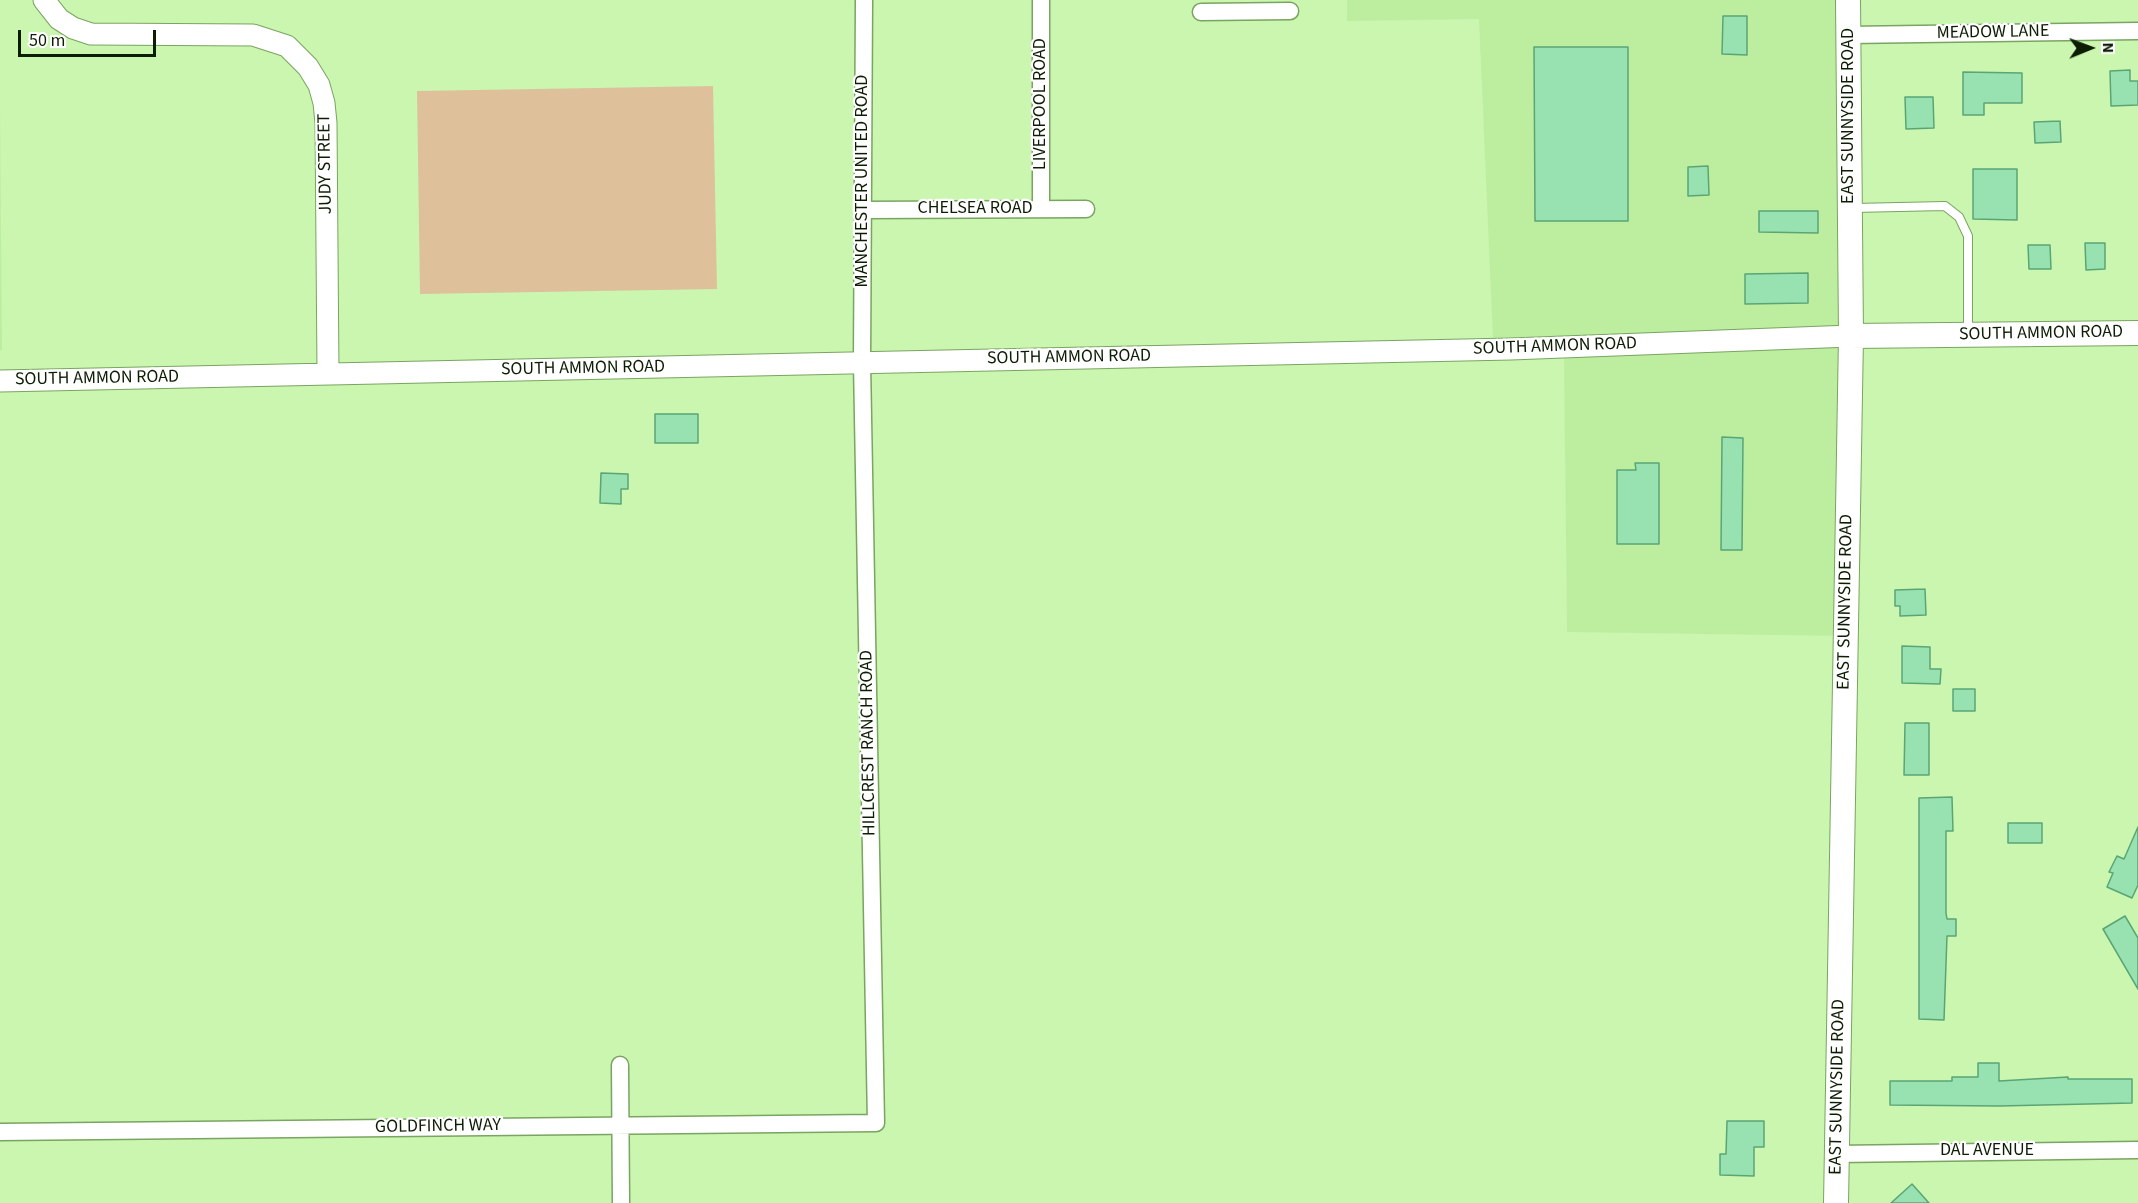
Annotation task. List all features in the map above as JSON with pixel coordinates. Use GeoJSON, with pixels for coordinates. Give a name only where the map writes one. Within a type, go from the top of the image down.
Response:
{"type":"FeatureCollection","features":[{"type":"Feature","properties":{"kind":"main road","name":"EAST SUNNYSIDE ROAD"},"geometry":{"type":"LineString","coordinates":[[1836,1203],[1851,336],[1848,0]]}},
{"type":"Feature","properties":{"kind":"main road","name":"SOUTH AMMON ROAD"},"geometry":{"type":"LineString","coordinates":[[1851,336],[2138,333]]}},
{"type":"Feature","properties":{"kind":"street","name":"JUDY STREET"},"geometry":{"type":"LineString","coordinates":[[44,0],[59,19],[91,34],[253,35],[287,46],[308,67],[319,85],[326,123],[328,374]]}},
{"type":"Feature","properties":{"kind":"street","name":"MANCHESTER UNITED ROAD"},"geometry":{"type":"LineString","coordinates":[[862,363],[864,0]]}},
{"type":"Feature","properties":{"kind":"street","name":"LIVERPOOL ROAD"},"geometry":{"type":"LineString","coordinates":[[1041,0],[1041,209]]}},
{"type":"Feature","properties":{"kind":"street"},"geometry":{"type":"LineString","coordinates":[[1201,12],[1247,5],[1290,11]]}},
{"type":"Feature","properties":{"kind":"street","name":"MEADOW LANE"},"geometry":{"type":"LineString","coordinates":[[1848,35],[2138,31]]}},
{"type":"Feature","properties":{"kind":"street","name":"CHELSEA ROAD"},"geometry":{"type":"LineString","coordinates":[[863,210],[1086,208]]}},
{"type":"Feature","properties":{"kind":"street","name":"SOUTH AMMON ROAD"},"geometry":{"type":"LineString","coordinates":[[0,381],[1510,349],[1851,336]]}},
{"type":"Feature","properties":{"kind":"street","name":"HILLCREST RANCH ROAD"},"geometry":{"type":"LineString","coordinates":[[862,363],[876,1122]]}},
{"type":"Feature","properties":{"kind":"street"},"geometry":{"type":"LineString","coordinates":[[620,1065],[621,1203]]}},
{"type":"Feature","properties":{"kind":"street","name":"GOLDFINCH WAY"},"geometry":{"type":"LineString","coordinates":[[0,1132],[876,1122]]}},
{"type":"Feature","properties":{"kind":"street","name":"DAL AVENUE"},"geometry":{"type":"LineString","coordinates":[[1837,1154],[2138,1150]]}},
{"type":"Feature","properties":{"kind":"lane"},"geometry":{"type":"LineString","coordinates":[[1850,208],[1945,206],[1959,217],[1968,236],[1968,335]]}},
{"type":"Feature","properties":{"kind":"shaded area"},"geometry":{"type":"Polygon","coordinates":[[[1347,0],[1848,0],[1845,636],[1567,632],[1564,348],[1493,339],[1479,19],[1347,21],[1347,0]]]}},
{"type":"Feature","properties":{"kind":"shaded area"},"geometry":{"type":"Polygon","coordinates":[[[713,86],[717,289],[420,294],[417,91],[713,86]]]}},
{"type":"Feature","properties":{"kind":"shaded area"},"geometry":{"type":"Polygon","coordinates":[[[0,108],[2,350],[0,350],[0,108]]]}},
{"type":"Feature","properties":{"kind":"building"},"geometry":{"type":"Polygon","coordinates":[[[1723,16],[1747,16],[1747,55],[1722,54],[1723,16]]]}},
{"type":"Feature","properties":{"kind":"building"},"geometry":{"type":"Polygon","coordinates":[[[1534,47],[1628,47],[1628,221],[1535,221],[1534,47]]]}},
{"type":"Feature","properties":{"kind":"building"},"geometry":{"type":"Polygon","coordinates":[[[2130,70],[2130,81],[2138,81],[2138,105],[2111,106],[2110,71],[2130,70]]]}},
{"type":"Feature","properties":{"kind":"building"},"geometry":{"type":"Polygon","coordinates":[[[1963,72],[2022,73],[2022,103],[1984,103],[1984,115],[1963,115],[1963,72]]]}},
{"type":"Feature","properties":{"kind":"building"},"geometry":{"type":"Polygon","coordinates":[[[1905,97],[1933,97],[1934,128],[1906,129],[1905,97]]]}},
{"type":"Feature","properties":{"kind":"building"},"geometry":{"type":"Polygon","coordinates":[[[2060,121],[2061,142],[2035,143],[2034,122],[2060,121]]]}},
{"type":"Feature","properties":{"kind":"building"},"geometry":{"type":"Polygon","coordinates":[[[1708,166],[1709,195],[1688,196],[1688,167],[1708,166]]]}},
{"type":"Feature","properties":{"kind":"building"},"geometry":{"type":"Polygon","coordinates":[[[1973,169],[2017,169],[2017,220],[1973,219],[1973,169]]]}},
{"type":"Feature","properties":{"kind":"building"},"geometry":{"type":"Polygon","coordinates":[[[1759,211],[1818,211],[1818,233],[1759,232],[1759,211]]]}},
{"type":"Feature","properties":{"kind":"building"},"geometry":{"type":"Polygon","coordinates":[[[2085,243],[2105,243],[2105,269],[2086,270],[2085,243]]]}},
{"type":"Feature","properties":{"kind":"building"},"geometry":{"type":"Polygon","coordinates":[[[2028,245],[2050,245],[2051,269],[2029,269],[2028,245]]]}},
{"type":"Feature","properties":{"kind":"building"},"geometry":{"type":"Polygon","coordinates":[[[1808,273],[1808,303],[1745,304],[1745,274],[1808,273]]]}},
{"type":"Feature","properties":{"kind":"building"},"geometry":{"type":"Polygon","coordinates":[[[655,414],[698,414],[698,443],[655,443],[655,414]]]}},
{"type":"Feature","properties":{"kind":"building"},"geometry":{"type":"Polygon","coordinates":[[[1722,437],[1743,438],[1742,550],[1721,550],[1722,437]]]}},
{"type":"Feature","properties":{"kind":"building"},"geometry":{"type":"Polygon","coordinates":[[[1635,463],[1659,463],[1659,544],[1617,544],[1617,470],[1636,470],[1635,463]]]}},
{"type":"Feature","properties":{"kind":"building"},"geometry":{"type":"Polygon","coordinates":[[[601,473],[628,474],[628,489],[621,489],[621,504],[600,503],[601,473]]]}},
{"type":"Feature","properties":{"kind":"building"},"geometry":{"type":"Polygon","coordinates":[[[1925,589],[1926,615],[1900,616],[1900,606],[1895,606],[1895,590],[1925,589]]]}},
{"type":"Feature","properties":{"kind":"building"},"geometry":{"type":"Polygon","coordinates":[[[1902,646],[1930,647],[1930,669],[1941,669],[1940,684],[1902,683],[1902,646]]]}},
{"type":"Feature","properties":{"kind":"building"},"geometry":{"type":"Polygon","coordinates":[[[1953,689],[1975,689],[1975,711],[1953,711],[1953,689]]]}},
{"type":"Feature","properties":{"kind":"building"},"geometry":{"type":"Polygon","coordinates":[[[1905,723],[1929,723],[1929,775],[1904,775],[1905,723]]]}},
{"type":"Feature","properties":{"kind":"building"},"geometry":{"type":"Polygon","coordinates":[[[1952,797],[1953,831],[1946,831],[1946,913],[1947,919],[1956,919],[1956,936],[1947,936],[1944,1020],[1919,1019],[1919,798],[1952,797]]]}},
{"type":"Feature","properties":{"kind":"building"},"geometry":{"type":"Polygon","coordinates":[[[2008,823],[2042,823],[2042,843],[2008,843],[2008,823]]]}},
{"type":"Feature","properties":{"kind":"building"},"geometry":{"type":"Polygon","coordinates":[[[2138,827],[2138,885],[2132,898],[2107,887],[2113,873],[2109,872],[2117,856],[2124,859],[2138,827]]]}},
{"type":"Feature","properties":{"kind":"building"},"geometry":{"type":"Polygon","coordinates":[[[2125,916],[2138,938],[2138,989],[2103,929],[2125,916]]]}},
{"type":"Feature","properties":{"kind":"building"},"geometry":{"type":"Polygon","coordinates":[[[1978,1063],[1999,1063],[1999,1081],[2068,1077],[2068,1079],[2132,1079],[2132,1103],[1999,1106],[1890,1105],[1890,1081],[1952,1081],[1952,1077],[1978,1077],[1978,1063]]]}},
{"type":"Feature","properties":{"kind":"building"},"geometry":{"type":"Polygon","coordinates":[[[1727,1121],[1764,1121],[1764,1147],[1754,1147],[1754,1176],[1720,1175],[1720,1154],[1726,1154],[1727,1121]]]}},
{"type":"Feature","properties":{"kind":"building"},"geometry":{"type":"Polygon","coordinates":[[[1912,1184],[1929,1203],[1891,1203],[1912,1184]]]}}]}
